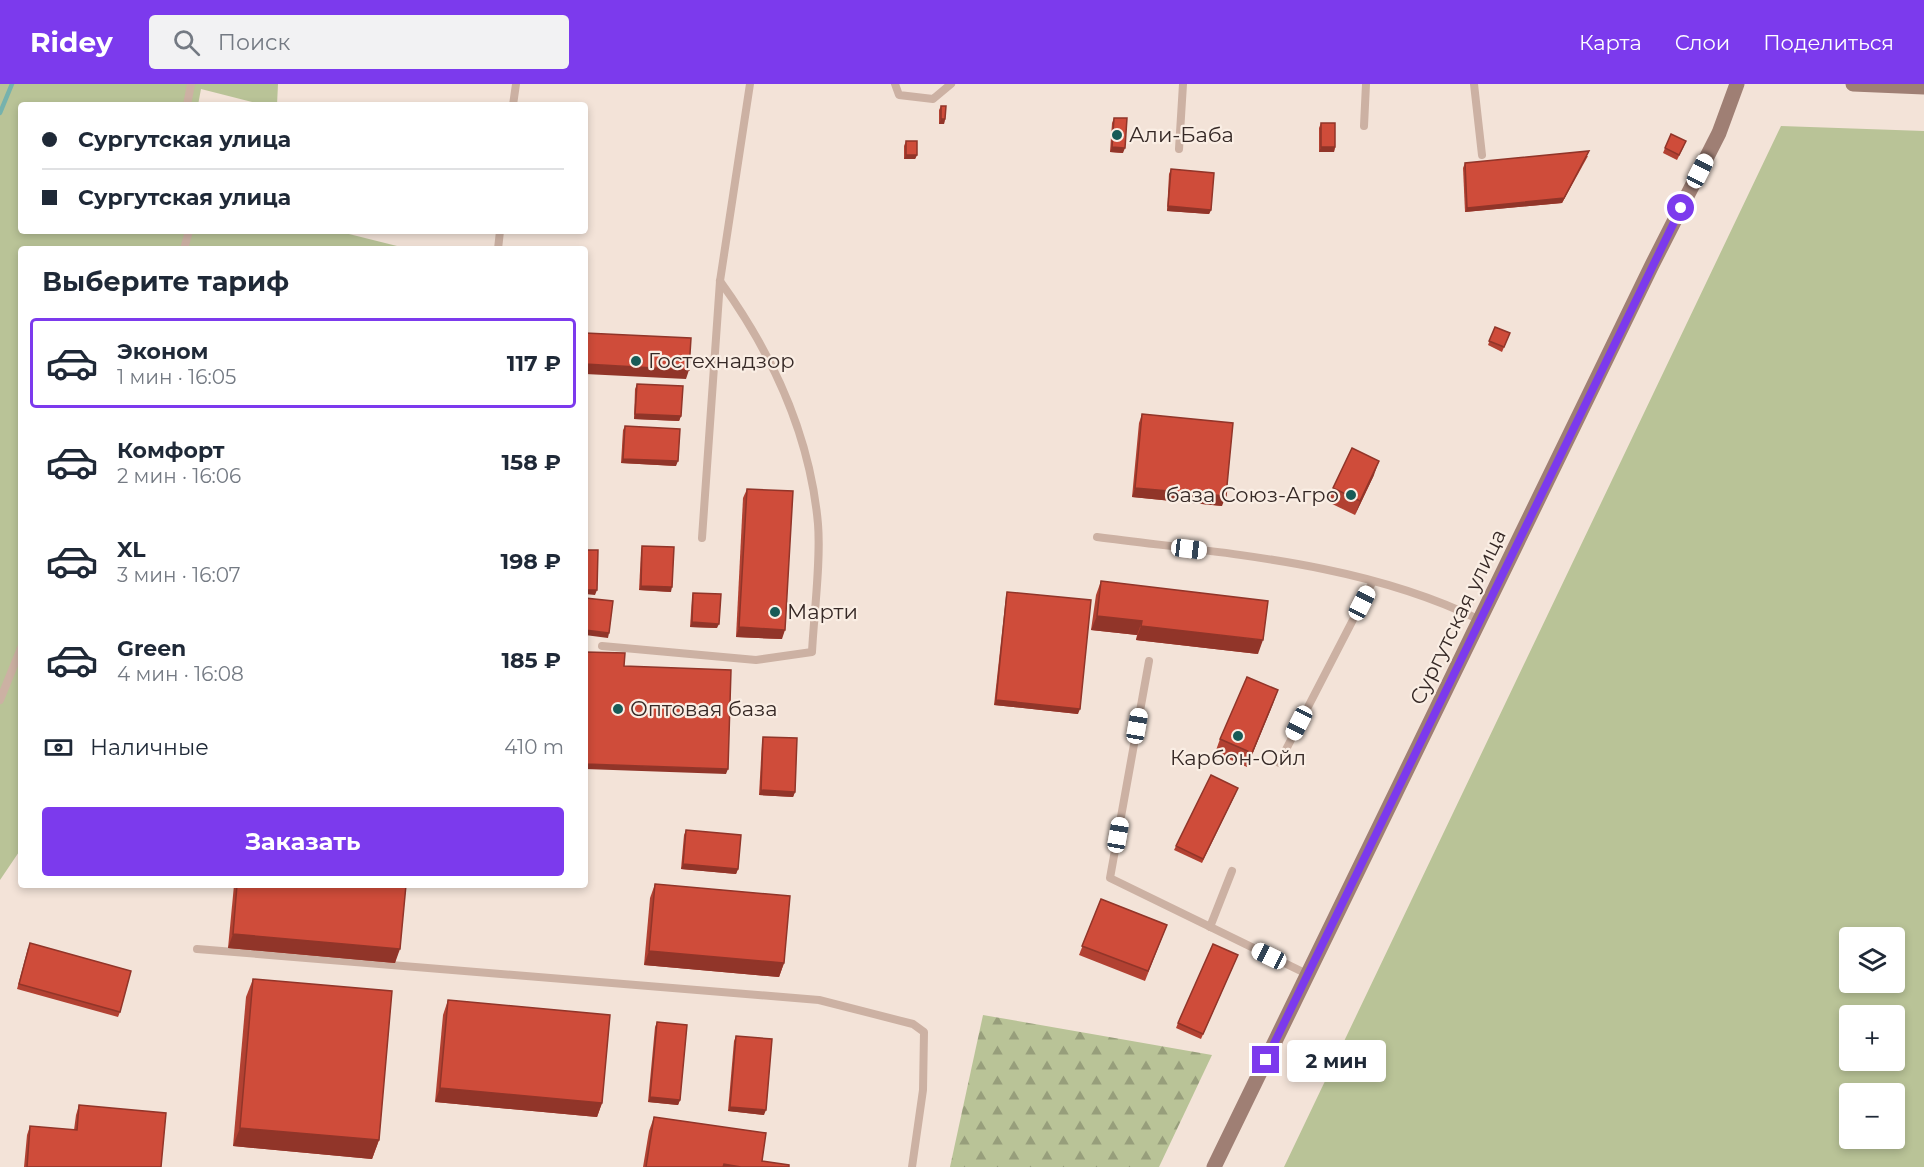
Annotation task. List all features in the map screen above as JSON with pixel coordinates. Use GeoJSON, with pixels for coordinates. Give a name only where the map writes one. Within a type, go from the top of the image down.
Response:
{"type":"FeatureCollection","features":[{"type":"Feature","properties":{"kind":"street","name":"Сургутская улица"},"geometry":{"type":"LineString","coordinates":[[1214,1167],[1719,134],[1737,84]]}},
{"type":"Feature","properties":{"kind":"street"},"geometry":{"type":"LineString","coordinates":[[1853,84],[1924,87]]}},
{"type":"Feature","properties":{"kind":"lane"},"geometry":{"type":"LineString","coordinates":[[188,102],[191,84]]}},
{"type":"Feature","properties":{"kind":"lane"},"geometry":{"type":"LineString","coordinates":[[513,102],[516,84]]}},
{"type":"Feature","properties":{"kind":"lane"},"geometry":{"type":"LineString","coordinates":[[702,538],[720,281],[750,84]]}},
{"type":"Feature","properties":{"kind":"lane"},"geometry":{"type":"LineString","coordinates":[[895,84],[899,95],[933,99],[951,84]]}},
{"type":"Feature","properties":{"kind":"lane"},"geometry":{"type":"LineString","coordinates":[[1179,149],[1183,84]]}},
{"type":"Feature","properties":{"kind":"lane"},"geometry":{"type":"LineString","coordinates":[[1364,126],[1366,84]]}},
{"type":"Feature","properties":{"kind":"lane"},"geometry":{"type":"LineString","coordinates":[[1474,84],[1482,155]]}},
{"type":"Feature","properties":{"kind":"lane"},"geometry":{"type":"LineString","coordinates":[[602,646],[756,660],[813,652],[818,525],[801,434],[760,341],[720,281]]}},
{"type":"Feature","properties":{"kind":"lane"},"geometry":{"type":"LineString","coordinates":[[1097,537],[1304,564],[1443,602],[1480,620]]}},
{"type":"Feature","properties":{"kind":"lane"},"geometry":{"type":"LineString","coordinates":[[1279,763],[1372,583]]}},
{"type":"Feature","properties":{"kind":"lane"},"geometry":{"type":"LineString","coordinates":[[0,700],[18,655]]}},
{"type":"Feature","properties":{"kind":"lane"},"geometry":{"type":"LineString","coordinates":[[1149,661],[1110,879],[1307,974]]}},
{"type":"Feature","properties":{"kind":"lane"},"geometry":{"type":"LineString","coordinates":[[1210,927],[1233,871]]}},
{"type":"Feature","properties":{"kind":"lane"},"geometry":{"type":"LineString","coordinates":[[197,949],[819,1000],[913,1024],[924,1032],[923,1090],[912,1167]]}},
{"type":"Feature","properties":{"kind":"green space"},"geometry":{"type":"Polygon","coordinates":[[[0,84],[278,84],[277,102],[252,102],[201,89],[199,102],[18,102],[18,234],[349,234],[397,246],[18,246],[18,853],[0,880],[0,84]]]}},
{"type":"Feature","properties":{"kind":"green space"},"geometry":{"type":"Polygon","coordinates":[[[1781,126],[1924,131],[1924,1167],[1284,1167],[1781,126]]]}},
{"type":"Feature","properties":{"kind":"green space"},"geometry":{"type":"Polygon","coordinates":[[[983,1015],[1212,1055],[1159,1167],[950,1167],[983,1015]]]}},
{"type":"Feature","properties":{"kind":"building"},"geometry":{"type":"Polygon","coordinates":[[[941,106],[946,106],[945,119],[941,119],[941,106]]]}},
{"type":"Feature","properties":{"kind":"building"},"geometry":{"type":"Polygon","coordinates":[[[1114,118],[1127,118],[1125,148],[1112,147],[1114,118]]]}},
{"type":"Feature","properties":{"kind":"building"},"geometry":{"type":"Polygon","coordinates":[[[1321,123],[1335,123],[1335,147],[1321,147],[1321,123]]]}},
{"type":"Feature","properties":{"kind":"building"},"geometry":{"type":"Polygon","coordinates":[[[1671,134],[1686,141],[1679,155],[1665,148],[1671,134]]]}},
{"type":"Feature","properties":{"kind":"building"},"geometry":{"type":"Polygon","coordinates":[[[906,141],[917,141],[917,155],[906,155],[906,141]]]}},
{"type":"Feature","properties":{"kind":"building"},"geometry":{"type":"Polygon","coordinates":[[[1589,151],[1564,198],[1467,208],[1465,163],[1589,151]]]}},
{"type":"Feature","properties":{"kind":"building"},"geometry":{"type":"Polygon","coordinates":[[[1171,169],[1214,173],[1211,210],[1168,206],[1171,169]]]}},
{"type":"Feature","properties":{"kind":"building"},"geometry":{"type":"Polygon","coordinates":[[[1495,327],[1510,333],[1504,347],[1489,341],[1495,327]]]}},
{"type":"Feature","properties":{"kind":"building","name":"Гостехнадзор"},"geometry":{"type":"Polygon","coordinates":[[[588,333],[691,338],[689,370],[588,364],[588,333]]]}},
{"type":"Feature","properties":{"kind":"building"},"geometry":{"type":"Polygon","coordinates":[[[637,384],[683,386],[681,416],[635,414],[637,384]]]}},
{"type":"Feature","properties":{"kind":"building"},"geometry":{"type":"Polygon","coordinates":[[[1142,414],[1233,423],[1226,496],[1135,488],[1142,414]]]}},
{"type":"Feature","properties":{"kind":"building"},"geometry":{"type":"Polygon","coordinates":[[[625,426],[680,429],[678,461],[623,459],[625,426]]]}},
{"type":"Feature","properties":{"kind":"building"},"geometry":{"type":"Polygon","coordinates":[[[1352,448],[1379,461],[1360,501],[1333,488],[1352,448]]]}},
{"type":"Feature","properties":{"kind":"building"},"geometry":{"type":"Polygon","coordinates":[[[747,489],[793,491],[785,630],[739,627],[747,489]]]}},
{"type":"Feature","properties":{"kind":"building"},"geometry":{"type":"Polygon","coordinates":[[[642,546],[674,547],[672,587],[641,586],[642,546]]]}},
{"type":"Feature","properties":{"kind":"building"},"geometry":{"type":"Polygon","coordinates":[[[588,550],[598,550],[597,590],[588,590],[588,550]]]}},
{"type":"Feature","properties":{"kind":"building"},"geometry":{"type":"Polygon","coordinates":[[[1101,581],[1268,601],[1263,640],[1141,626],[1142,621],[1097,616],[1101,581]]]}},
{"type":"Feature","properties":{"kind":"building"},"geometry":{"type":"Polygon","coordinates":[[[1007,592],[1091,600],[1080,709],[996,700],[1007,592]]]}},
{"type":"Feature","properties":{"kind":"building"},"geometry":{"type":"Polygon","coordinates":[[[693,593],[721,594],[719,624],[692,622],[693,593]]]}},
{"type":"Feature","properties":{"kind":"building"},"geometry":{"type":"Polygon","coordinates":[[[588,598],[613,601],[609,633],[588,630],[588,598]]]}},
{"type":"Feature","properties":{"kind":"building"},"geometry":{"type":"Polygon","coordinates":[[[588,652],[625,653],[624,666],[731,670],[728,769],[588,764],[588,652]]]}},
{"type":"Feature","properties":{"kind":"building"},"geometry":{"type":"Polygon","coordinates":[[[1247,677],[1278,690],[1252,753],[1220,739],[1247,677]]]}},
{"type":"Feature","properties":{"kind":"building"},"geometry":{"type":"Polygon","coordinates":[[[763,737],[797,738],[795,792],[761,790],[763,737]]]}},
{"type":"Feature","properties":{"kind":"building"},"geometry":{"type":"Polygon","coordinates":[[[1211,775],[1238,788],[1203,859],[1176,846],[1211,775]]]}},
{"type":"Feature","properties":{"kind":"building"},"geometry":{"type":"Polygon","coordinates":[[[686,830],[741,835],[738,869],[683,864],[686,830]]]}},
{"type":"Feature","properties":{"kind":"building"},"geometry":{"type":"Polygon","coordinates":[[[655,884],[790,896],[784,963],[649,951],[655,884]]]}},
{"type":"Feature","properties":{"kind":"building"},"geometry":{"type":"Polygon","coordinates":[[[237,888],[406,888],[400,949],[233,934],[237,888]]]}},
{"type":"Feature","properties":{"kind":"building"},"geometry":{"type":"Polygon","coordinates":[[[1101,899],[1167,925],[1148,971],[1082,946],[1101,899]]]}},
{"type":"Feature","properties":{"kind":"building"},"geometry":{"type":"Polygon","coordinates":[[[30,943],[131,971],[120,1012],[19,984],[30,943]]]}},
{"type":"Feature","properties":{"kind":"building"},"geometry":{"type":"Polygon","coordinates":[[[1213,944],[1238,955],[1203,1034],[1178,1023],[1213,944]]]}},
{"type":"Feature","properties":{"kind":"building"},"geometry":{"type":"Polygon","coordinates":[[[253,979],[392,991],[379,1140],[240,1128],[253,979]]]}},
{"type":"Feature","properties":{"kind":"building"},"geometry":{"type":"Polygon","coordinates":[[[448,1000],[610,1015],[602,1103],[440,1088],[448,1000]]]}},
{"type":"Feature","properties":{"kind":"building"},"geometry":{"type":"Polygon","coordinates":[[[657,1022],[687,1025],[680,1100],[650,1097],[657,1022]]]}},
{"type":"Feature","properties":{"kind":"building"},"geometry":{"type":"Polygon","coordinates":[[[736,1036],[772,1039],[766,1110],[730,1107],[736,1036]]]}},
{"type":"Feature","properties":{"kind":"building"},"geometry":{"type":"Polygon","coordinates":[[[79,1105],[166,1113],[161,1167],[27,1167],[30,1126],[77,1130],[79,1105]]]}},
{"type":"Feature","properties":{"kind":"building"},"geometry":{"type":"Polygon","coordinates":[[[654,1117],[766,1133],[762,1161],[789,1165],[789,1167],[741,1167],[724,1164],[723,1167],[646,1167],[654,1117]]]}},
{"type":"Feature","properties":{"kind":"waterway"},"geometry":{"type":"LineString","coordinates":[[0,113],[12,84]]}},
{"type":"Feature","properties":{"kind":"place","name":"Али-Баба"},"geometry":{"type":"Point","coordinates":[1117,135]}},
{"type":"Feature","properties":{"kind":"place","name":"Гостехнадзор"},"geometry":{"type":"Point","coordinates":[636,361]}},
{"type":"Feature","properties":{"kind":"place","name":"база Союз-Агро"},"geometry":{"type":"Point","coordinates":[1351,495]}},
{"type":"Feature","properties":{"kind":"place","name":"Марти"},"geometry":{"type":"Point","coordinates":[775,612]}},
{"type":"Feature","properties":{"kind":"place","name":"Оптовая база"},"geometry":{"type":"Point","coordinates":[618,709]}},
{"type":"Feature","properties":{"kind":"place","name":"Карбон-Ойл"},"geometry":{"type":"Point","coordinates":[1238,736]}},
{"type":"Feature","properties":{"kind":"route"},"geometry":{"type":"LineString","coordinates":[[1266,1060],[1681,208]]}}]}
